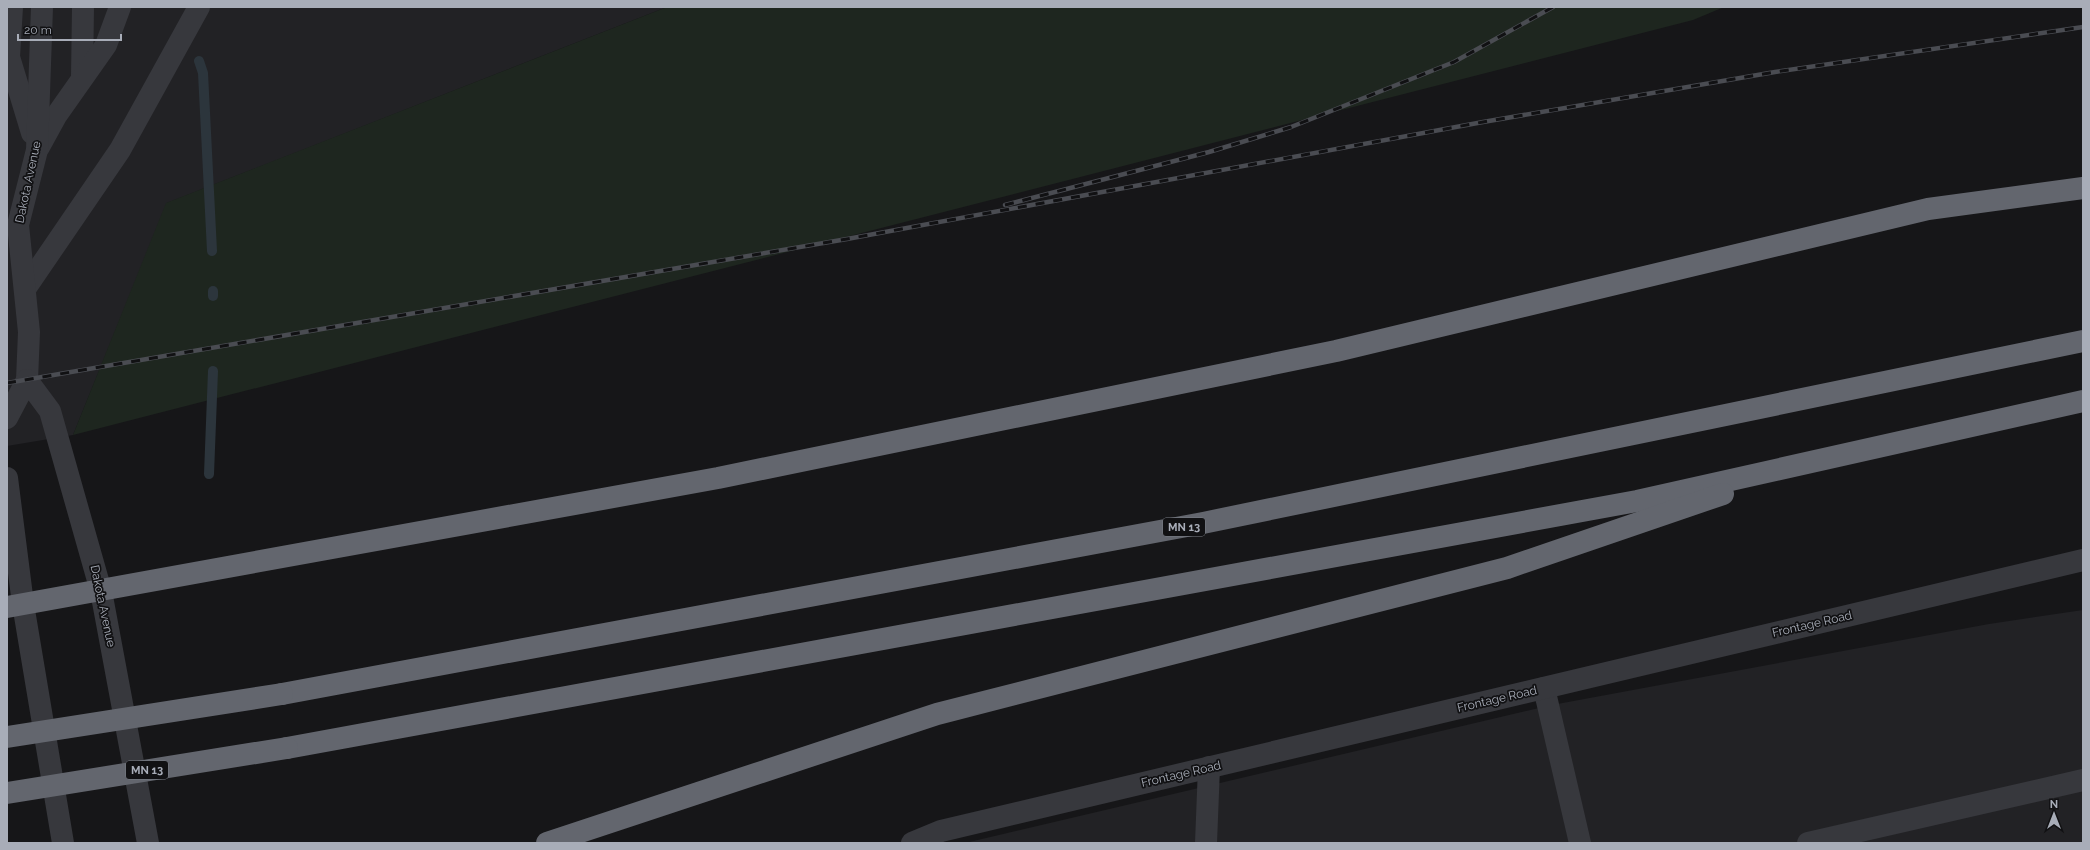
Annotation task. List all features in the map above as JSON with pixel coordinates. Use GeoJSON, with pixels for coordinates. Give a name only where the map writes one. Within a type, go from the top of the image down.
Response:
{"type":"FeatureCollection","features":[{"type":"Feature","properties":{"kind":"highway"},"geometry":{"type":"LineString","coordinates":[[15,605],[102,591],[718,478],[1336,351],[1928,209],[2083,188]]}},
{"type":"Feature","properties":{"kind":"highway","name":"MN 13"},"geometry":{"type":"LineString","coordinates":[[7,737],[282,694],[1203,523],[2083,341]]}},
{"type":"Feature","properties":{"kind":"highway","name":"MN 13"},"geometry":{"type":"LineString","coordinates":[[7,793],[287,748],[1629,503],[2083,401]]}},
{"type":"Feature","properties":{"kind":"highway"},"geometry":{"type":"LineString","coordinates":[[547,843],[936,714],[1507,568],[1832,457]]}},
{"type":"Feature","properties":{"kind":"street"},"geometry":{"type":"LineString","coordinates":[[12,7],[9,57],[37,150]]}},
{"type":"Feature","properties":{"kind":"street","name":"Dakota Avenue"},"geometry":{"type":"LineString","coordinates":[[7,418],[27,380],[29,332],[18,225],[37,150],[42,7]]}},
{"type":"Feature","properties":{"kind":"street"},"geometry":{"type":"LineString","coordinates":[[82,77],[83,7]]}},
{"type":"Feature","properties":{"kind":"street"},"geometry":{"type":"LineString","coordinates":[[37,150],[56,116],[106,45],[120,7]]}},
{"type":"Feature","properties":{"kind":"street"},"geometry":{"type":"LineString","coordinates":[[25,289],[120,150],[199,7]]}},
{"type":"Feature","properties":{"kind":"street","name":"Dakota Avenue"},"geometry":{"type":"LineString","coordinates":[[27,380],[50,411],[102,591],[148,843]]}},
{"type":"Feature","properties":{"kind":"street"},"geometry":{"type":"LineString","coordinates":[[7,478],[15,605],[62,843]]}},
{"type":"Feature","properties":{"kind":"street","name":"Frontage Road"},"geometry":{"type":"LineString","coordinates":[[912,843],[942,837],[1209,767],[2083,560]]}},
{"type":"Feature","properties":{"kind":"street"},"geometry":{"type":"LineString","coordinates":[[1544,688],[1580,843]]}},
{"type":"Feature","properties":{"kind":"street"},"geometry":{"type":"LineString","coordinates":[[1206,843],[1209,767]]}},
{"type":"Feature","properties":{"kind":"street"},"geometry":{"type":"LineString","coordinates":[[1808,843],[2083,780]]}},
{"type":"Feature","properties":{"kind":"shaded area"},"geometry":{"type":"Polygon","coordinates":[[[7,7],[667,7],[167,203],[73,435],[7,446],[7,7]]]}},
{"type":"Feature","properties":{"kind":"shaded area"},"geometry":{"type":"Polygon","coordinates":[[[667,7],[1724,7],[1693,20],[73,435],[166,203],[667,7]]]}},
{"type":"Feature","properties":{"kind":"shaded area"},"geometry":{"type":"Polygon","coordinates":[[[2083,610],[2083,843],[965,843],[1552,705],[1989,624],[2083,610]]]}},
{"type":"Feature","properties":{"kind":"waterway"},"geometry":{"type":"LineString","coordinates":[[199,61],[203,73],[212,251]]}},
{"type":"Feature","properties":{"kind":"waterway"},"geometry":{"type":"LineString","coordinates":[[213,291],[213,296]]}},
{"type":"Feature","properties":{"kind":"waterway"},"geometry":{"type":"LineString","coordinates":[[209,474],[213,371]]}},
{"type":"Feature","properties":{"kind":"railway"},"geometry":{"type":"LineString","coordinates":[[1005,205],[1209,152],[1291,127],[1454,62],[1553,7]]}},
{"type":"Feature","properties":{"kind":"railway"},"geometry":{"type":"LineString","coordinates":[[7,383],[847,239],[1483,122],[1775,72],[2083,27]]}}]}
